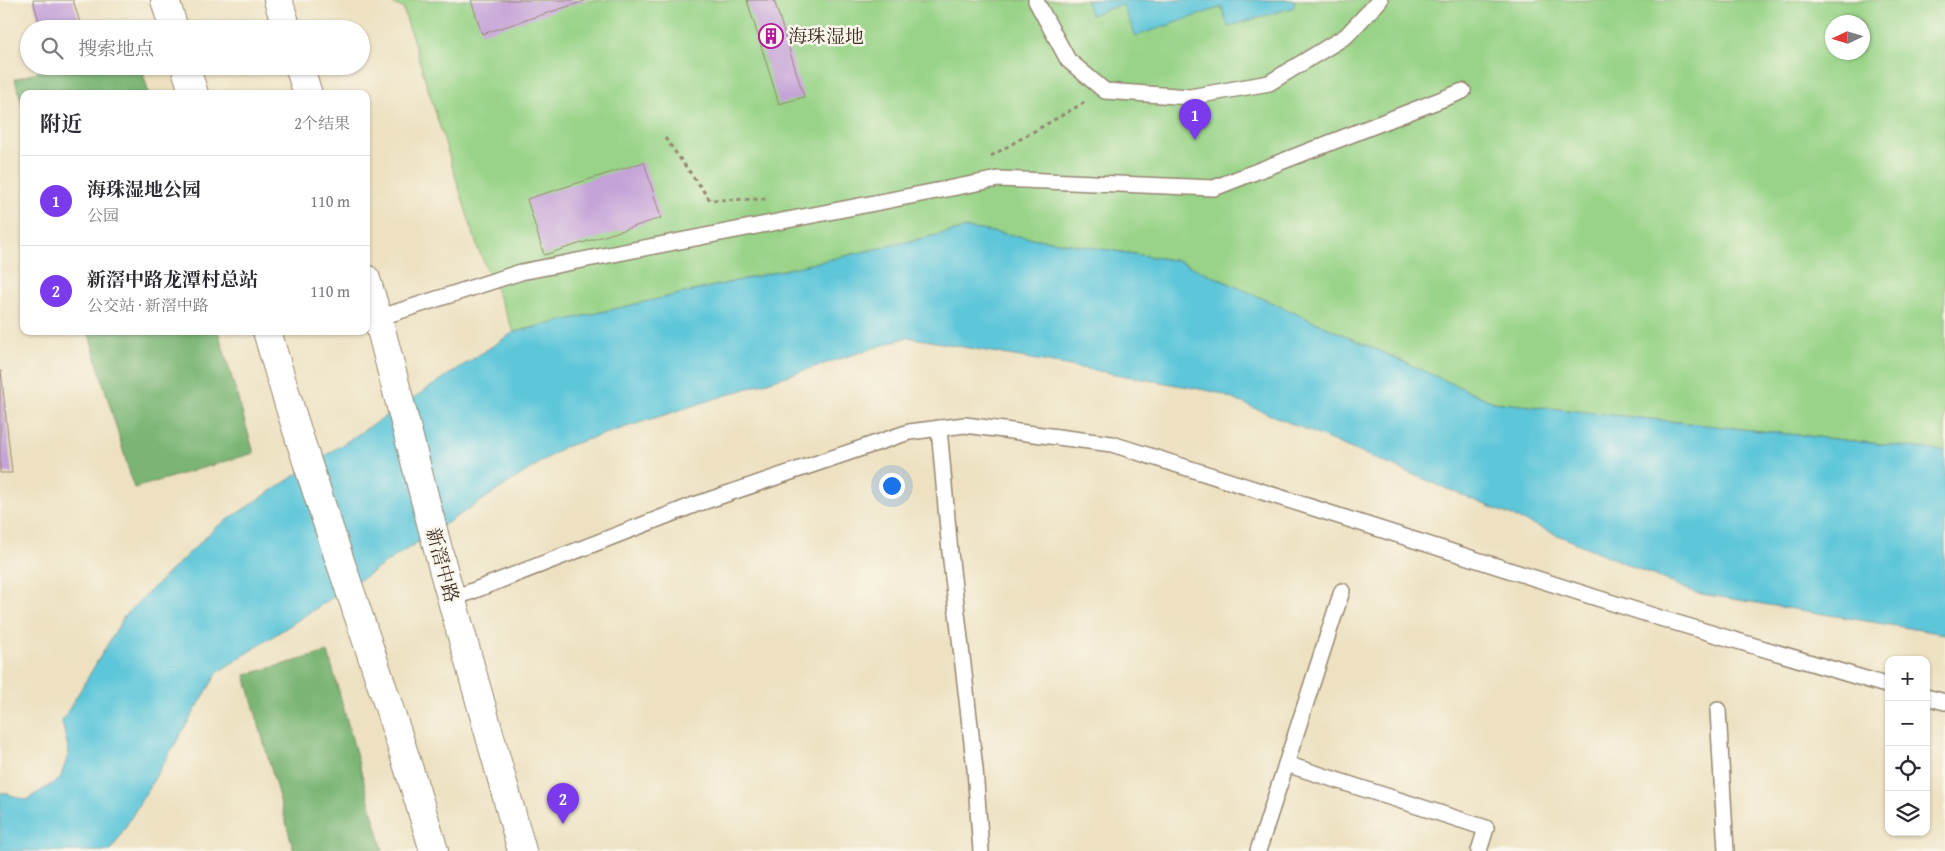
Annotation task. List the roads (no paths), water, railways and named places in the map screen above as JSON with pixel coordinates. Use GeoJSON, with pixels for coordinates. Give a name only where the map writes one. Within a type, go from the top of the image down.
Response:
{"type":"FeatureCollection","features":[{"type":"Feature","properties":{"kind":"highway"},"geometry":{"type":"LineString","coordinates":[[164,0],[171,20]]}},
{"type":"Feature","properties":{"kind":"highway"},"geometry":{"type":"LineString","coordinates":[[278,0],[284,20]]}},
{"type":"Feature","properties":{"kind":"highway"},"geometry":{"type":"LineString","coordinates":[[188,75],[193,90]]}},
{"type":"Feature","properties":{"kind":"highway"},"geometry":{"type":"LineString","coordinates":[[302,75],[307,90]]}},
{"type":"Feature","properties":{"kind":"highway","name":"新滘中路"},"geometry":{"type":"LineString","coordinates":[[370,292],[442,565],[522,851]]}},
{"type":"Feature","properties":{"kind":"highway"},"geometry":{"type":"LineString","coordinates":[[268,335],[290,412],[360,620],[434,851]]}},
{"type":"Feature","properties":{"kind":"lane"},"geometry":{"type":"LineString","coordinates":[[1036,1],[1068,60],[1105,91],[1190,97],[1269,83],[1346,36],[1380,0]]}},
{"type":"Feature","properties":{"kind":"lane"},"geometry":{"type":"LineString","coordinates":[[378,318],[521,272],[998,179],[1214,188],[1463,91]]}},
{"type":"Feature","properties":{"kind":"lane"},"geometry":{"type":"LineString","coordinates":[[452,599],[694,505],[909,432],[965,425],[1112,444],[1660,618],[1885,685]]}},
{"type":"Feature","properties":{"kind":"lane"},"geometry":{"type":"LineString","coordinates":[[940,428],[950,552],[975,769],[980,851]]}},
{"type":"Feature","properties":{"kind":"lane"},"geometry":{"type":"LineString","coordinates":[[1258,851],[1342,591]]}},
{"type":"Feature","properties":{"kind":"lane"},"geometry":{"type":"LineString","coordinates":[[1930,698],[1945,702]]}},
{"type":"Feature","properties":{"kind":"lane"},"geometry":{"type":"LineString","coordinates":[[1718,710],[1726,851]]}},
{"type":"Feature","properties":{"kind":"lane"},"geometry":{"type":"LineString","coordinates":[[1286,764],[1486,828],[1478,851]]}},
{"type":"Feature","properties":{"kind":"water"},"geometry":{"type":"Polygon","coordinates":[[[1093,0],[1295,0],[1294,7],[1228,27],[1222,7],[1136,36],[1122,4],[1091,15],[1086,2],[1093,0]]]}},
{"type":"Feature","properties":{"kind":"water"},"geometry":{"type":"Polygon","coordinates":[[[967,228],[1179,261],[1493,402],[1945,451],[1945,634],[1696,593],[1216,392],[908,337],[564,447],[218,672],[111,851],[0,851],[0,795],[2,792],[26,800],[60,779],[69,753],[62,721],[125,615],[215,528],[514,332],[967,228]]]}},
{"type":"Feature","properties":{"kind":"place","name":"海珠湿地"},"geometry":{"type":"Point","coordinates":[771,36]}},
{"type":"Feature","properties":{"kind":"place","name":"海珠湿地公园"},"geometry":{"type":"Point","coordinates":[1195,140]}},
{"type":"Feature","properties":{"kind":"place","name":"新滘中路龙潭村总站"},"geometry":{"type":"Point","coordinates":[563,824]}}]}
